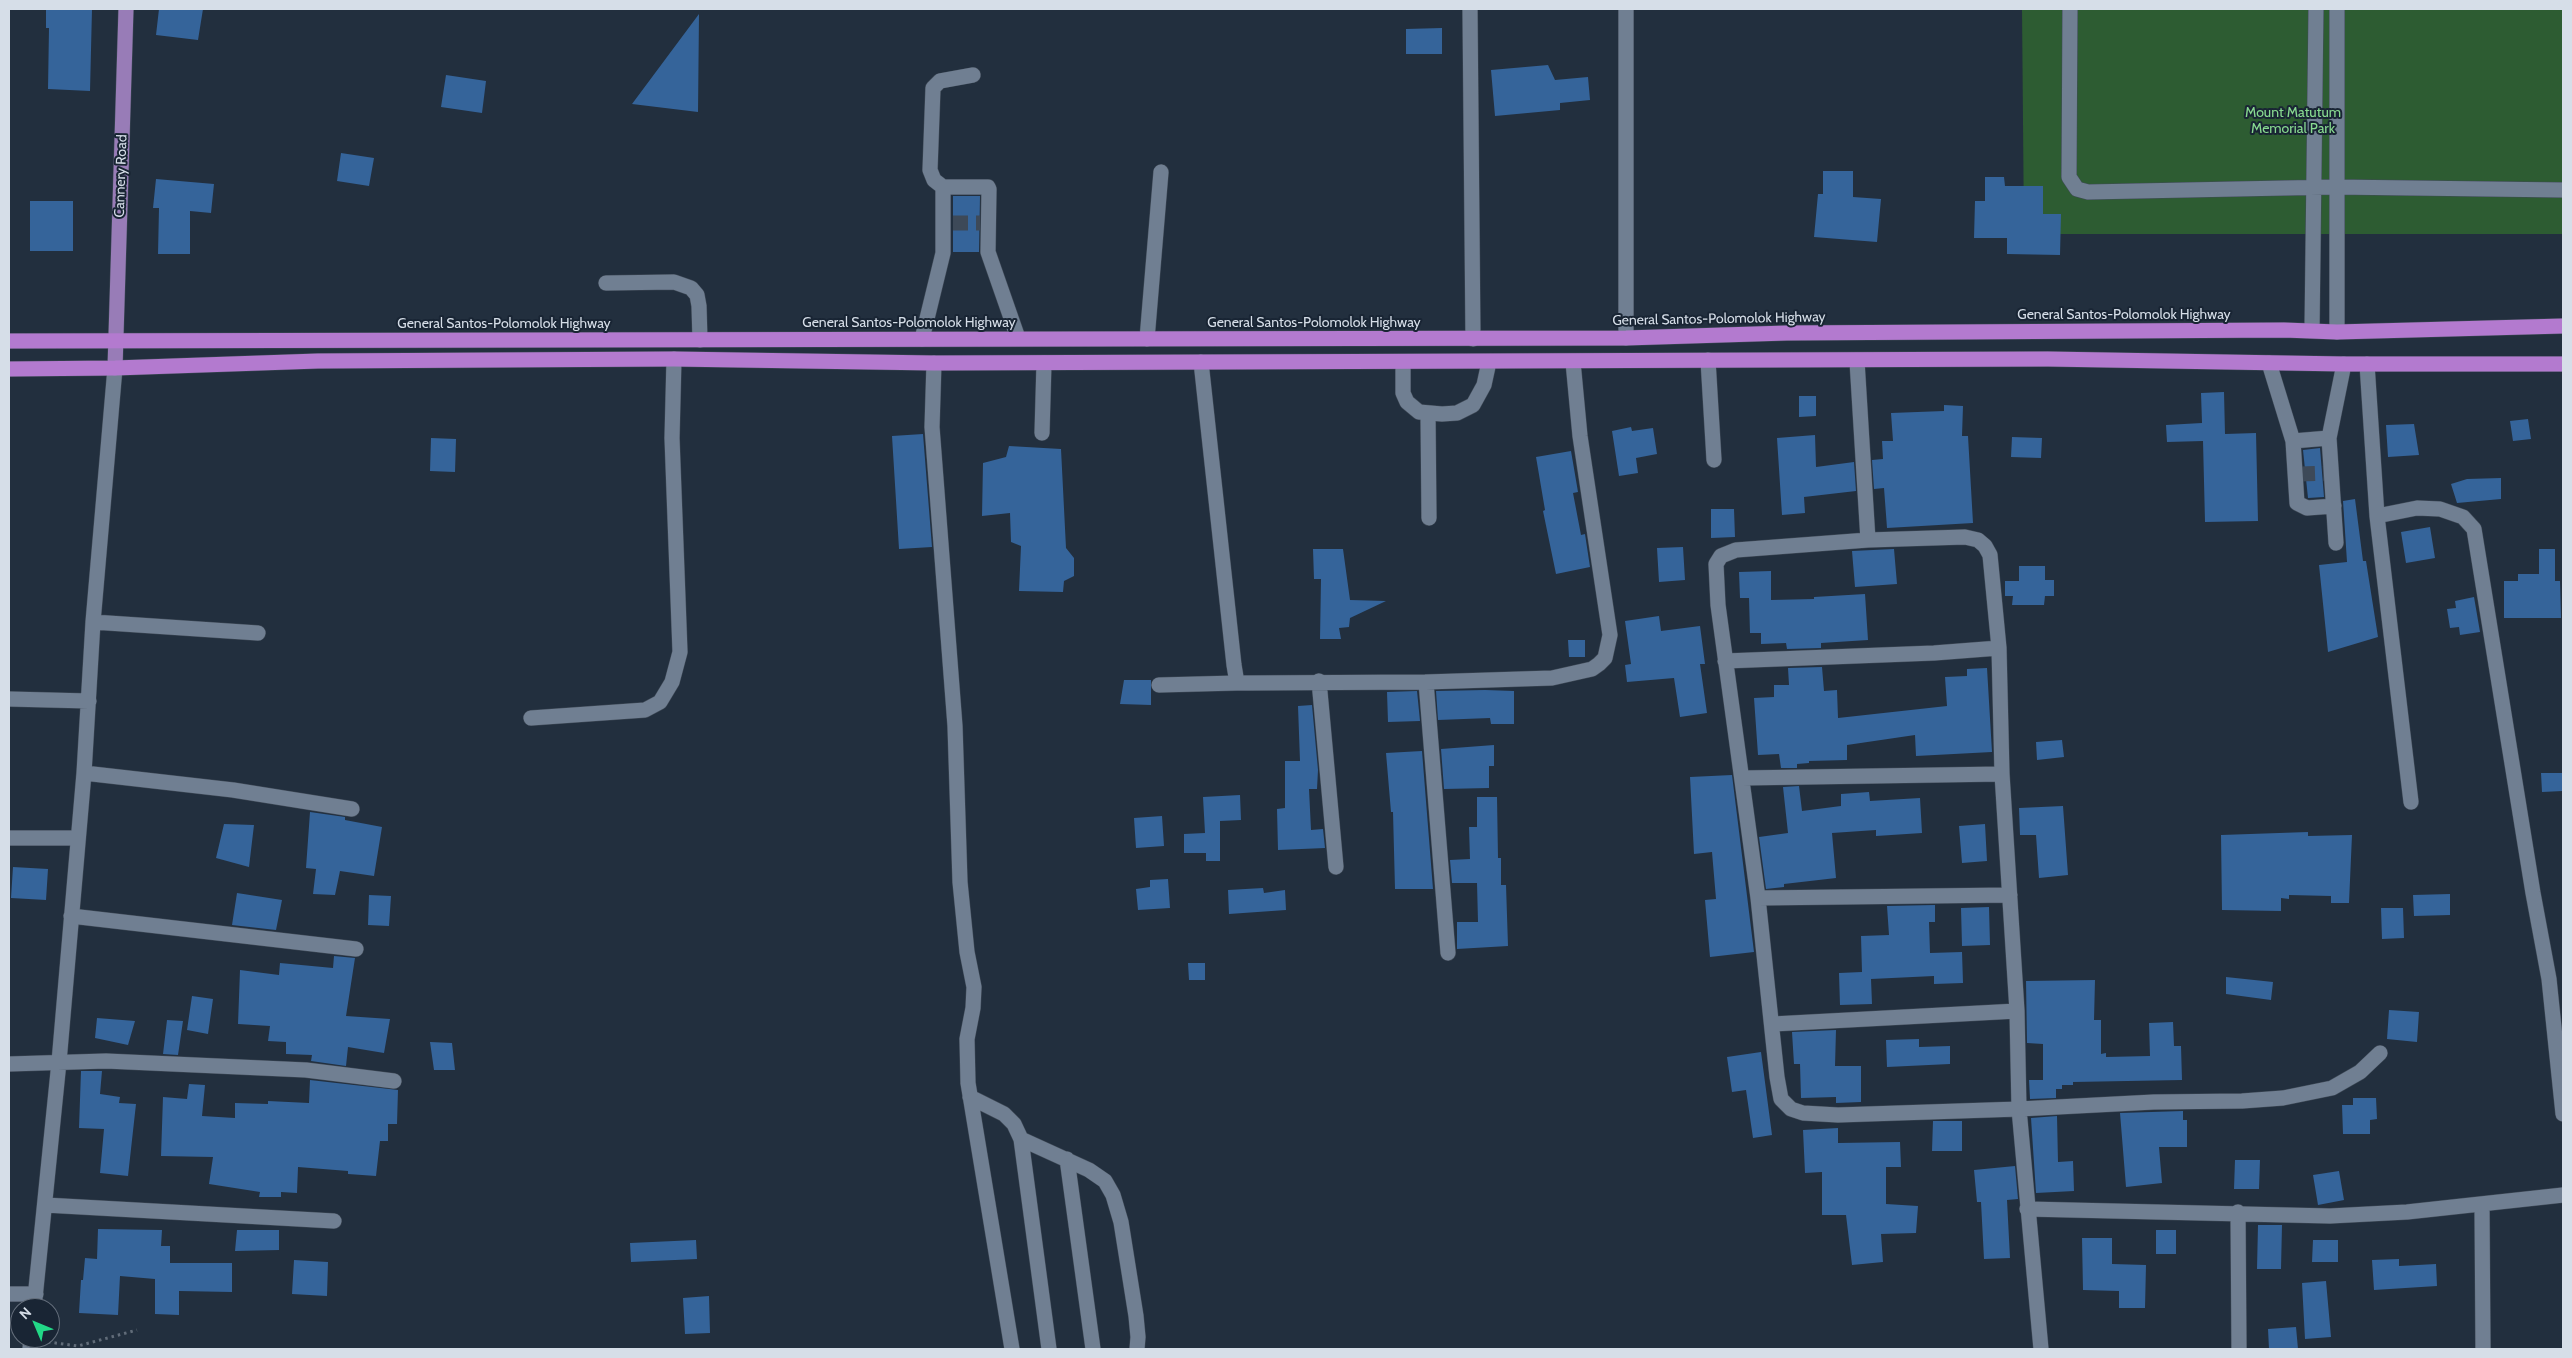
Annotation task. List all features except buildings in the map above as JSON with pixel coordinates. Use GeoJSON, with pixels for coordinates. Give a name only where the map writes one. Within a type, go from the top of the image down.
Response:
{"type":"FeatureCollection","features":[{"type":"Feature","properties":{"kind":"highway","name":"General Santos-Polomolok Highway"},"geometry":{"type":"LineString","coordinates":[[9,341],[1626,338],[1797,333],[2312,330],[2336,332],[2563,326]]}},
{"type":"Feature","properties":{"kind":"highway"},"geometry":{"type":"LineString","coordinates":[[9,369],[60,367],[114,368],[318,361],[674,359],[934,363],[2048,359],[2344,364],[2563,364]]}},
{"type":"Feature","properties":{"kind":"main road","name":"Cannery Road"},"geometry":{"type":"LineString","coordinates":[[114,368],[126,9]]}},
{"type":"Feature","properties":{"kind":"street"},"geometry":{"type":"LineString","coordinates":[[1470,9],[1473,338]]}},
{"type":"Feature","properties":{"kind":"street"},"geometry":{"type":"LineString","coordinates":[[1626,9],[1626,338]]}},
{"type":"Feature","properties":{"kind":"street"},"geometry":{"type":"LineString","coordinates":[[2070,9],[2069,177],[2077,190],[2088,192],[2313,187],[2563,190]]}},
{"type":"Feature","properties":{"kind":"street"},"geometry":{"type":"LineString","coordinates":[[2312,330],[2316,9]]}},
{"type":"Feature","properties":{"kind":"street"},"geometry":{"type":"LineString","coordinates":[[2336,332],[2337,9]]}},
{"type":"Feature","properties":{"kind":"street"},"geometry":{"type":"LineString","coordinates":[[2314,56],[2336,56]]}},
{"type":"Feature","properties":{"kind":"street"},"geometry":{"type":"LineString","coordinates":[[922,339],[943,253],[948,223],[943,188],[934,180],[930,170],[933,88],[940,81],[973,75]]}},
{"type":"Feature","properties":{"kind":"street"},"geometry":{"type":"LineString","coordinates":[[1147,339],[1161,172]]}},
{"type":"Feature","properties":{"kind":"street"},"geometry":{"type":"LineString","coordinates":[[943,188],[988,187],[990,191],[984,223],[988,252],[1018,338]]}},
{"type":"Feature","properties":{"kind":"street"},"geometry":{"type":"LineString","coordinates":[[606,283],[674,282],[691,288],[697,296],[699,306],[700,340]]}},
{"type":"Feature","properties":{"kind":"street"},"geometry":{"type":"LineString","coordinates":[[530,718],[645,710],[660,702],[672,682],[680,652],[672,438],[674,359]]}},
{"type":"Feature","properties":{"kind":"street"},"geometry":{"type":"LineString","coordinates":[[1708,360],[1714,460]]}},
{"type":"Feature","properties":{"kind":"street"},"geometry":{"type":"LineString","coordinates":[[1857,361],[1868,540]]}},
{"type":"Feature","properties":{"kind":"street"},"geometry":{"type":"LineString","coordinates":[[1201,362],[1237,683]]}},
{"type":"Feature","properties":{"kind":"street"},"geometry":{"type":"LineString","coordinates":[[1403,362],[1403,393],[1406,402],[1412,408],[1428,414],[1458,413],[1473,405],[1484,385],[1489,362]]}},
{"type":"Feature","properties":{"kind":"street"},"geometry":{"type":"LineString","coordinates":[[1159,685],[1319,681],[1426,682],[1552,678],[1592,669],[1605,658],[1610,635],[1580,436],[1573,362]]}},
{"type":"Feature","properties":{"kind":"street"},"geometry":{"type":"LineString","coordinates":[[934,363],[932,427],[955,726],[960,882],[966,952],[974,987],[973,1008],[967,1039],[970,1097],[1012,1349]]}},
{"type":"Feature","properties":{"kind":"street"},"geometry":{"type":"LineString","coordinates":[[1042,432],[1044,363]]}},
{"type":"Feature","properties":{"kind":"street"},"geometry":{"type":"LineString","coordinates":[[2269,363],[2293,441],[2298,475],[2299,505],[2307,508],[2334,506]]}},
{"type":"Feature","properties":{"kind":"street"},"geometry":{"type":"LineString","coordinates":[[2336,543],[2334,506],[2329,473],[2329,438],[2344,364]]}},
{"type":"Feature","properties":{"kind":"street"},"geometry":{"type":"LineString","coordinates":[[2367,364],[2377,516],[2411,802]]}},
{"type":"Feature","properties":{"kind":"street"},"geometry":{"type":"LineString","coordinates":[[35,1298],[46,1206],[84,773],[93,622],[114,368]]}},
{"type":"Feature","properties":{"kind":"street"},"geometry":{"type":"LineString","coordinates":[[1428,414],[1429,518]]}},
{"type":"Feature","properties":{"kind":"street"},"geometry":{"type":"LineString","coordinates":[[2293,441],[2329,438]]}},
{"type":"Feature","properties":{"kind":"street"},"geometry":{"type":"LineString","coordinates":[[2377,516],[2417,508],[2440,509],[2463,517],[2474,529],[2533,893],[2549,979],[2563,1114]]}},
{"type":"Feature","properties":{"kind":"street"},"geometry":{"type":"LineString","coordinates":[[2041,1349],[2019,1109],[2017,1011],[2002,774],[1999,648],[1993,568],[1990,555],[1985,546],[1978,540],[1965,537],[1868,540],[1736,550],[1721,556],[1716,564],[1716,573],[1725,661],[1758,898],[1781,1099],[1791,1109],[1803,1113],[1838,1115],[2019,1109],[2154,1102],[2242,1101],[2308,1095],[2339,1084],[2360,1072],[2380,1053]]}},
{"type":"Feature","properties":{"kind":"street"},"geometry":{"type":"LineString","coordinates":[[93,622],[258,633]]}},
{"type":"Feature","properties":{"kind":"street"},"geometry":{"type":"LineString","coordinates":[[1725,661],[1934,653],[1999,648]]}},
{"type":"Feature","properties":{"kind":"street"},"geometry":{"type":"LineString","coordinates":[[1319,681],[1336,867]]}},
{"type":"Feature","properties":{"kind":"street"},"geometry":{"type":"LineString","coordinates":[[1426,682],[1448,953]]}},
{"type":"Feature","properties":{"kind":"street"},"geometry":{"type":"LineString","coordinates":[[9,699],[89,701]]}},
{"type":"Feature","properties":{"kind":"street"},"geometry":{"type":"LineString","coordinates":[[84,773],[233,790],[352,809]]}},
{"type":"Feature","properties":{"kind":"street"},"geometry":{"type":"LineString","coordinates":[[1742,778],[2002,774]]}},
{"type":"Feature","properties":{"kind":"street"},"geometry":{"type":"LineString","coordinates":[[9,838],[78,838]]}},
{"type":"Feature","properties":{"kind":"street"},"geometry":{"type":"LineString","coordinates":[[1758,898],[2010,895]]}},
{"type":"Feature","properties":{"kind":"street"},"geometry":{"type":"LineString","coordinates":[[71,916],[356,948]]}},
{"type":"Feature","properties":{"kind":"street"},"geometry":{"type":"LineString","coordinates":[[1773,1024],[2017,1011]]}},
{"type":"Feature","properties":{"kind":"street"},"geometry":{"type":"LineString","coordinates":[[9,1064],[106,1061],[306,1070],[394,1081]]}},
{"type":"Feature","properties":{"kind":"street"},"geometry":{"type":"LineString","coordinates":[[970,1097],[1004,1114],[1014,1124],[1021,1139],[1049,1349]]}},
{"type":"Feature","properties":{"kind":"street"},"geometry":{"type":"LineString","coordinates":[[1021,1139],[1089,1170],[1105,1182],[1113,1195],[1121,1222],[1136,1316],[1137,1349]]}},
{"type":"Feature","properties":{"kind":"street"},"geometry":{"type":"LineString","coordinates":[[1067,1159],[1093,1349]]}},
{"type":"Feature","properties":{"kind":"street"},"geometry":{"type":"LineString","coordinates":[[2027,1209],[2238,1212],[2330,1216],[2482,1206],[2563,1195]]}},
{"type":"Feature","properties":{"kind":"street"},"geometry":{"type":"LineString","coordinates":[[46,1206],[334,1221]]}},
{"type":"Feature","properties":{"kind":"street"},"geometry":{"type":"LineString","coordinates":[[2482,1206],[2483,1349]]}},
{"type":"Feature","properties":{"kind":"street"},"geometry":{"type":"LineString","coordinates":[[2238,1212],[2239,1349]]}},
{"type":"Feature","properties":{"kind":"street"},"geometry":{"type":"LineString","coordinates":[[9,1294],[24,1298]]}},
{"type":"Feature","properties":{"kind":"path"},"geometry":{"type":"LineString","coordinates":[[60,1345],[78,1346],[137,1330]]}},
{"type":"Feature","properties":{"kind":"green space","name":"Mount Matutum Memorial Park"},"geometry":{"type":"Polygon","coordinates":[[[2022,9],[2563,9],[2563,234],[2024,234],[2022,9]]]}},
{"type":"Feature","properties":{"kind":"tunnel"},"geometry":{"type":"LineString","coordinates":[[953,223],[980,223]]}},
{"type":"Feature","properties":{"kind":"tunnel"},"geometry":{"type":"LineString","coordinates":[[2300,474],[2327,473]]}}]}
